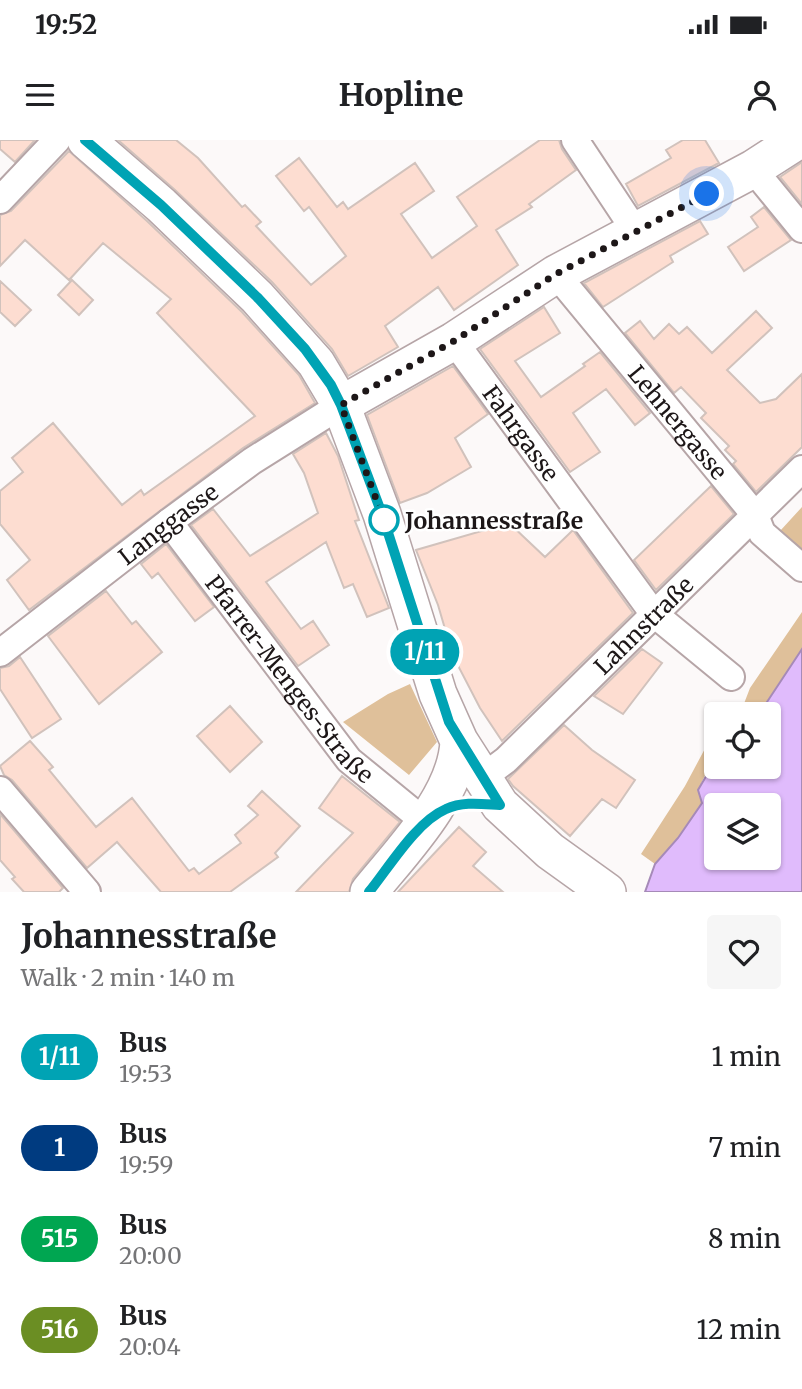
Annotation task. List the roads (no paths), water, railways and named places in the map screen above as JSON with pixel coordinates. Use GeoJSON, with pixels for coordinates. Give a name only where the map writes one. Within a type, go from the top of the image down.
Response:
{"type":"FeatureCollection","features":[{"type":"Feature","properties":{"kind":"street"},"geometry":{"type":"LineString","coordinates":[[2,199],[57,140]]}},
{"type":"Feature","properties":{"kind":"street"},"geometry":{"type":"LineString","coordinates":[[86,140],[161,205],[257,297],[316,363],[341,405],[382,514],[438,694],[459,741],[465,778],[569,866],[607,892]]}},
{"type":"Feature","properties":{"kind":"street"},"geometry":{"type":"LineString","coordinates":[[576,140],[636,232]]}},
{"type":"Feature","properties":{"kind":"street"},"geometry":{"type":"LineString","coordinates":[[341,405],[454,341],[556,274],[753,169],[798,140]]}},
{"type":"Feature","properties":{"kind":"street"},"geometry":{"type":"LineString","coordinates":[[753,169],[802,229]]}},
{"type":"Feature","properties":{"kind":"street","name":"Lehnergasse"},"geometry":{"type":"LineString","coordinates":[[556,274],[755,515],[762,533],[802,569]]}},
{"type":"Feature","properties":{"kind":"street","name":"Fahrgasse"},"geometry":{"type":"LineString","coordinates":[[454,341],[653,613],[732,677]]}},
{"type":"Feature","properties":{"kind":"street","name":"Langgasse"},"geometry":{"type":"LineString","coordinates":[[0,653],[169,522],[253,461],[341,405]]}},
{"type":"Feature","properties":{"kind":"street","name":"Lahnstraße"},"geometry":{"type":"LineString","coordinates":[[465,778],[494,769],[506,760],[802,469]]}},
{"type":"Feature","properties":{"kind":"street","name":"Pfarrer-Menges-Straße"},"geometry":{"type":"LineString","coordinates":[[169,522],[349,761],[425,822]]}},
{"type":"Feature","properties":{"kind":"street"},"geometry":{"type":"LineString","coordinates":[[369,892],[425,822],[465,778]]}},
{"type":"Feature","properties":{"kind":"street"},"geometry":{"type":"LineString","coordinates":[[0,789],[87,892]]}},
{"type":"Feature","properties":{"kind":"street"},"geometry":{"type":"LineString","coordinates":[[425,822],[446,809],[461,805],[500,805]]}},
{"type":"Feature","properties":{"kind":"place","name":"Johannesstraße"},"geometry":{"type":"Point","coordinates":[384,520]}}]}
